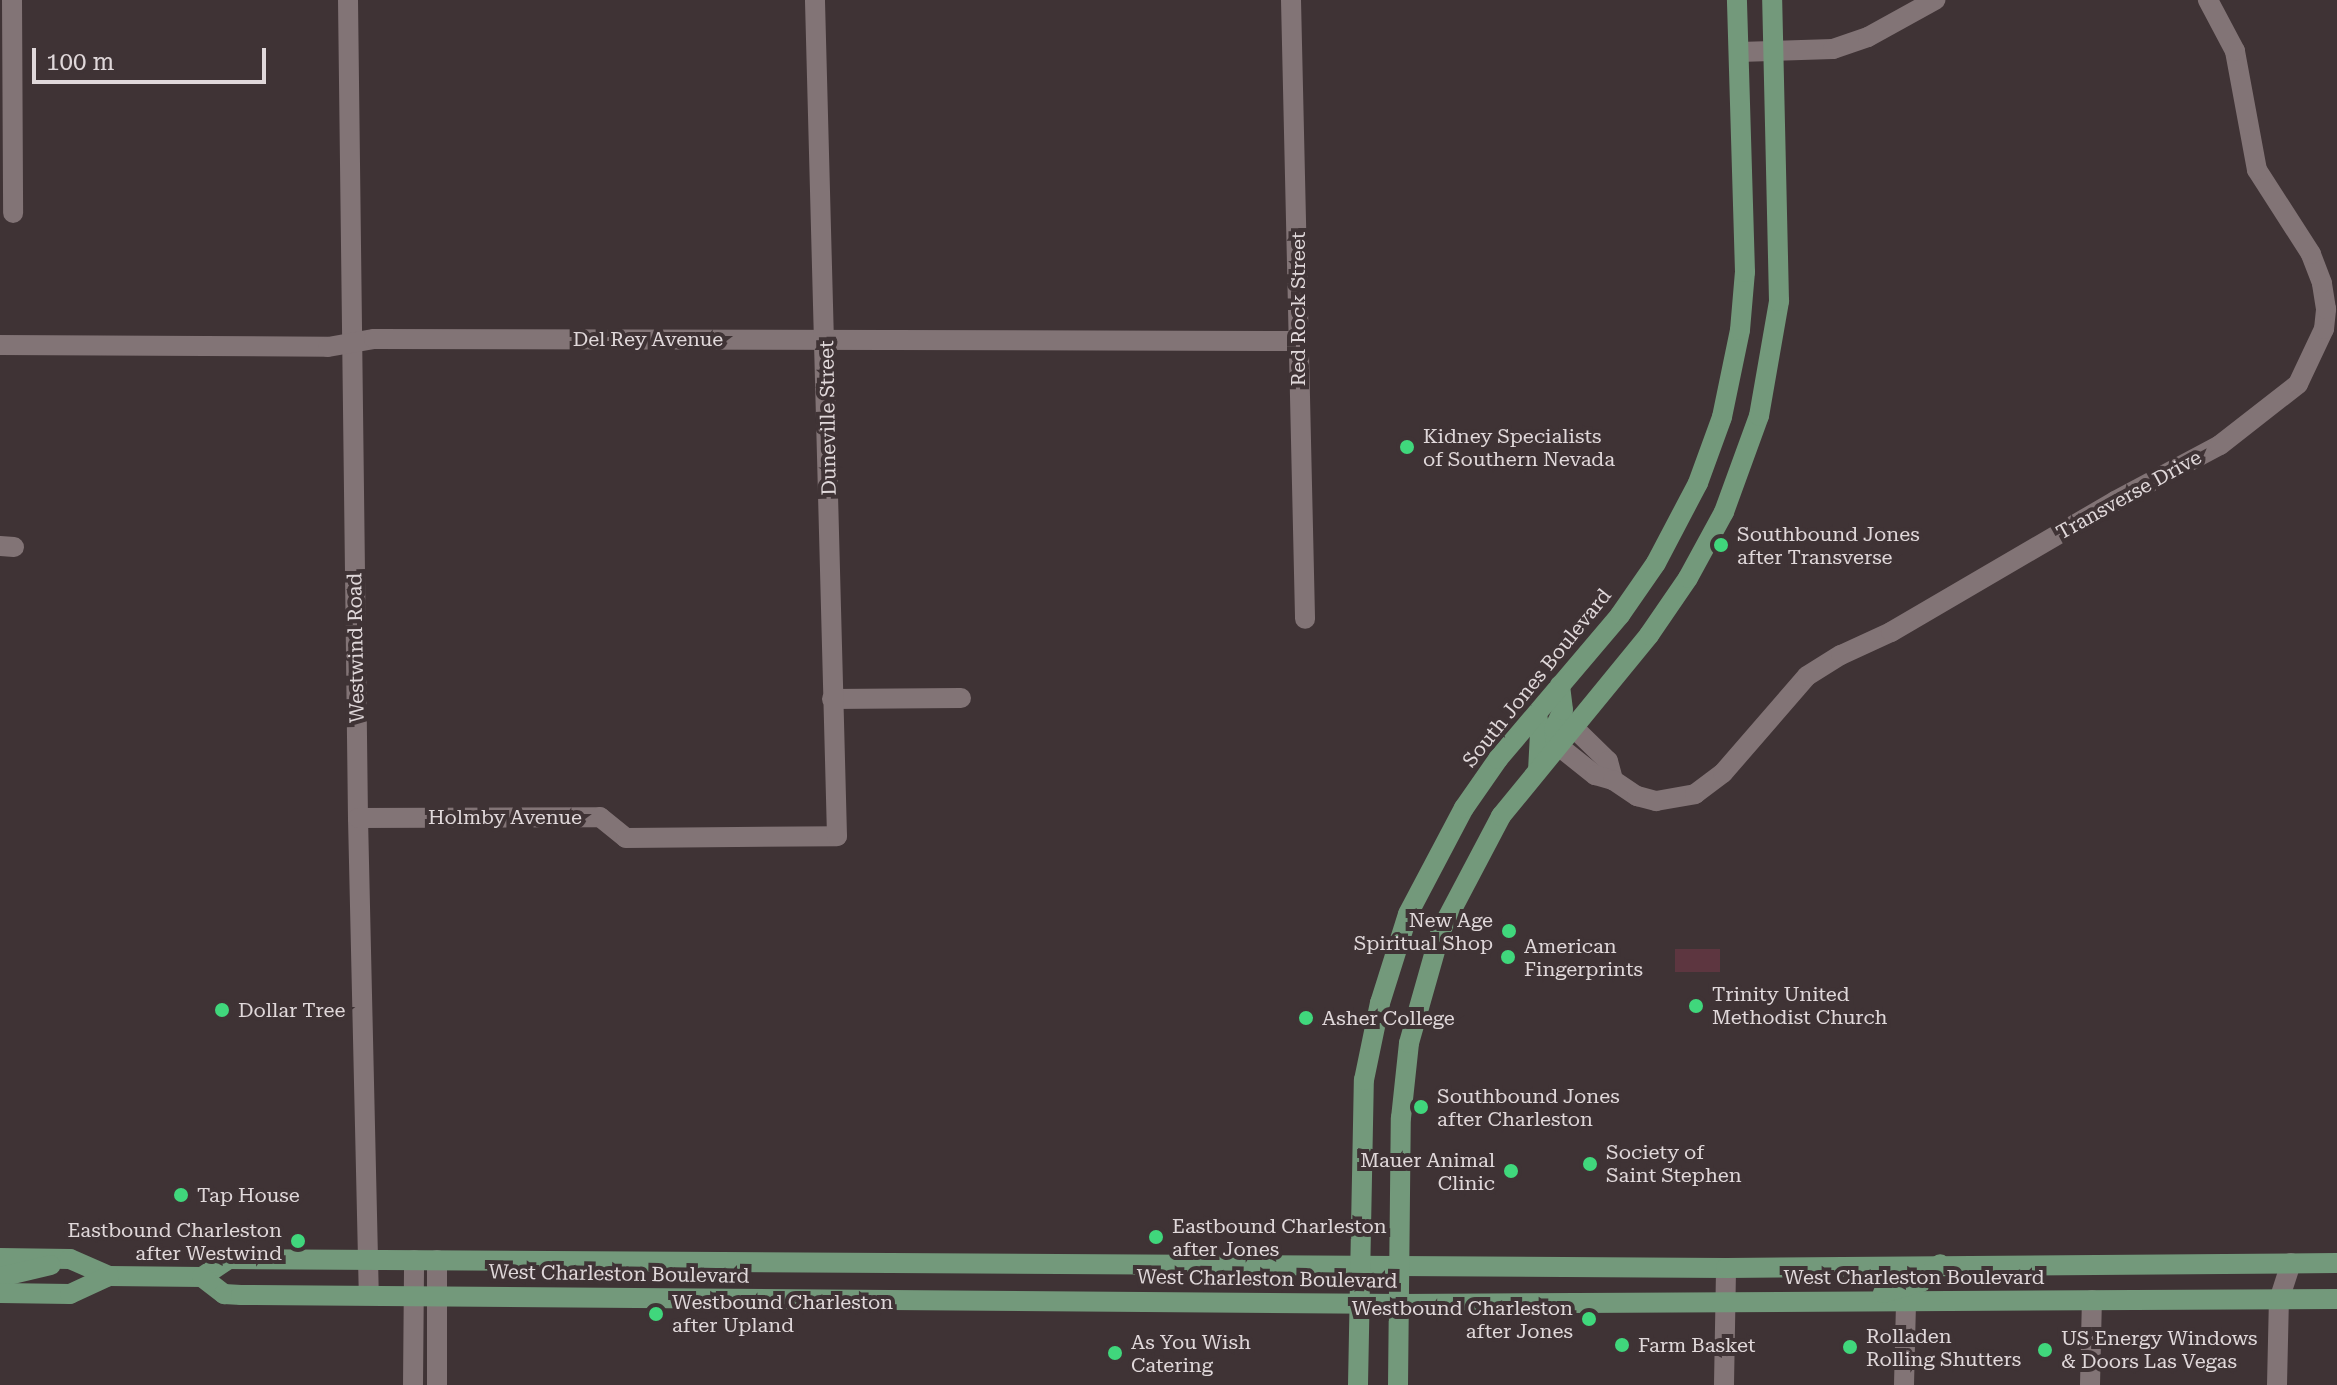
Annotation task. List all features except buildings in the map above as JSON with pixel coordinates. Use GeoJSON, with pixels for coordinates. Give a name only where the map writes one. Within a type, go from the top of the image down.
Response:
{"type":"FeatureCollection","features":[{"type":"Feature","properties":{"kind":"main road","name":"South Jones Boulevard"},"geometry":{"type":"LineString","coordinates":[[1358,1385],[1364,1080],[1380,1003],[1398,944],[1430,867],[1464,808],[1636,594],[1669,541],[1712,448],[1736,354],[1745,272],[1737,0]]}},
{"type":"Feature","properties":{"kind":"main road"},"geometry":{"type":"LineString","coordinates":[[1398,1385],[1401,1118],[1409,1043],[1419,998],[1441,930],[1460,888],[1501,816],[1556,744],[1649,635],[1716,530],[1750,446],[1771,362],[1780,270],[1772,0]]}},
{"type":"Feature","properties":{"kind":"main road"},"geometry":{"type":"LineString","coordinates":[[1736,354],[1771,362]]}},
{"type":"Feature","properties":{"kind":"main road"},"geometry":{"type":"LineString","coordinates":[[1556,744],[1554,729],[1563,710],[1560,685]]}},
{"type":"Feature","properties":{"kind":"main road"},"geometry":{"type":"LineString","coordinates":[[1537,714],[1540,733],[1538,767]]}},
{"type":"Feature","properties":{"kind":"main road","name":"West Charleston Boulevard"},"geometry":{"type":"LineString","coordinates":[[0,1258],[70,1259],[109,1276],[202,1277],[229,1259],[816,1265],[1401,1264],[1726,1268],[2337,1263]]}},
{"type":"Feature","properties":{"kind":"main road"},"geometry":{"type":"LineString","coordinates":[[0,1277],[22,1274],[70,1259]]}},
{"type":"Feature","properties":{"kind":"main road"},"geometry":{"type":"LineString","coordinates":[[1852,1301],[1915,1285],[1935,1272],[1940,1264]]}},
{"type":"Feature","properties":{"kind":"main road"},"geometry":{"type":"LineString","coordinates":[[816,1265],[816,1301]]}},
{"type":"Feature","properties":{"kind":"main road","name":"West Charleston Boulevard"},"geometry":{"type":"LineString","coordinates":[[0,1293],[70,1294],[109,1276]]}},
{"type":"Feature","properties":{"kind":"main road","name":"West Charleston Boulevard"},"geometry":{"type":"LineString","coordinates":[[202,1277],[224,1294],[816,1301],[1400,1304],[2337,1299]]}},
{"type":"Feature","properties":{"kind":"street"},"geometry":{"type":"LineString","coordinates":[[12,0],[6,166],[13,213]]}},
{"type":"Feature","properties":{"kind":"street","name":"Westwind Road"},"geometry":{"type":"LineString","coordinates":[[348,0],[358,818],[369,1295]]}},
{"type":"Feature","properties":{"kind":"street","name":"Duneville Street"},"geometry":{"type":"LineString","coordinates":[[815,0],[837,836]]}},
{"type":"Feature","properties":{"kind":"street","name":"Red Rock Street"},"geometry":{"type":"LineString","coordinates":[[1291,0],[1305,619]]}},
{"type":"Feature","properties":{"kind":"street"},"geometry":{"type":"LineString","coordinates":[[1739,52],[1833,49],[1868,37],[1935,0]]}},
{"type":"Feature","properties":{"kind":"street","name":"Transverse Drive"},"geometry":{"type":"LineString","coordinates":[[1556,744],[1595,775],[1613,780],[1637,796],[1656,801],[1695,794],[1723,773],[1807,676],[1841,655],[1891,632],[2115,501],[2220,445],[2298,384],[2324,329],[2326,309],[2322,283],[2311,254],[2257,170],[2235,51],[2208,0]]}},
{"type":"Feature","properties":{"kind":"street","name":"Del Rey Avenue"},"geometry":{"type":"LineString","coordinates":[[0,345],[328,347],[374,339],[1297,341]]}},
{"type":"Feature","properties":{"kind":"street"},"geometry":{"type":"LineString","coordinates":[[832,699],[961,698]]}},
{"type":"Feature","properties":{"kind":"street"},"geometry":{"type":"LineString","coordinates":[[1572,726],[1608,761],[1613,780]]}},
{"type":"Feature","properties":{"kind":"street","name":"Holmby Avenue"},"geometry":{"type":"LineString","coordinates":[[358,818],[600,817],[626,838],[837,836]]}},
{"type":"Feature","properties":{"kind":"street"},"geometry":{"type":"LineString","coordinates":[[413,1385],[414,1260]]}},
{"type":"Feature","properties":{"kind":"street"},"geometry":{"type":"LineString","coordinates":[[437,1260],[437,1385]]}},
{"type":"Feature","properties":{"kind":"street"},"geometry":{"type":"LineString","coordinates":[[2277,1385],[2279,1300],[2291,1263]]}},
{"type":"Feature","properties":{"kind":"street"},"geometry":{"type":"LineString","coordinates":[[1724,1385],[1726,1268]]}},
{"type":"Feature","properties":{"kind":"street"},"geometry":{"type":"LineString","coordinates":[[2090,1385],[2092,1300]]}},
{"type":"Feature","properties":{"kind":"street"},"geometry":{"type":"LineString","coordinates":[[1904,1385],[1906,1301]]}},
{"type":"Feature","properties":{"kind":"shaded area"},"geometry":{"type":"Polygon","coordinates":[[[1675,949],[1720,949],[1720,972],[1675,972],[1675,949]]]}},
{"type":"Feature","properties":{"kind":"place","name":"Kidney Specialists of Southern Nevada"},"geometry":{"type":"Point","coordinates":[1407,447]}},
{"type":"Feature","properties":{"kind":"place","name":"Southbound Jones after Transverse"},"geometry":{"type":"Point","coordinates":[1721,545]}},
{"type":"Feature","properties":{"kind":"place","name":"New Age Spiritual Shop"},"geometry":{"type":"Point","coordinates":[1509,931]}},
{"type":"Feature","properties":{"kind":"place","name":"American Fingerprints"},"geometry":{"type":"Point","coordinates":[1508,957]}},
{"type":"Feature","properties":{"kind":"place","name":"Trinity United Methodist Church"},"geometry":{"type":"Point","coordinates":[1696,1006]}},
{"type":"Feature","properties":{"kind":"place","name":"Dollar Tree"},"geometry":{"type":"Point","coordinates":[222,1010]}},
{"type":"Feature","properties":{"kind":"place","name":"Asher College"},"geometry":{"type":"Point","coordinates":[1306,1018]}},
{"type":"Feature","properties":{"kind":"place","name":"Southbound Jones after Charleston"},"geometry":{"type":"Point","coordinates":[1421,1107]}},
{"type":"Feature","properties":{"kind":"place","name":"Society of Saint Stephen"},"geometry":{"type":"Point","coordinates":[1590,1164]}},
{"type":"Feature","properties":{"kind":"place","name":"Mauer Animal Clinic"},"geometry":{"type":"Point","coordinates":[1511,1171]}},
{"type":"Feature","properties":{"kind":"place","name":"Tap House"},"geometry":{"type":"Point","coordinates":[181,1195]}},
{"type":"Feature","properties":{"kind":"place","name":"Eastbound Charleston after Jones"},"geometry":{"type":"Point","coordinates":[1156,1237]}},
{"type":"Feature","properties":{"kind":"place","name":"Eastbound Charleston after Westwind"},"geometry":{"type":"Point","coordinates":[298,1241]}},
{"type":"Feature","properties":{"kind":"place","name":"Westbound Charleston after Upland"},"geometry":{"type":"Point","coordinates":[656,1314]}},
{"type":"Feature","properties":{"kind":"place","name":"Westbound Charleston after Jones"},"geometry":{"type":"Point","coordinates":[1589,1319]}},
{"type":"Feature","properties":{"kind":"place","name":"Farm Basket"},"geometry":{"type":"Point","coordinates":[1622,1345]}},
{"type":"Feature","properties":{"kind":"place","name":"Rolladen Rolling Shutters"},"geometry":{"type":"Point","coordinates":[1850,1347]}},
{"type":"Feature","properties":{"kind":"place","name":"US Energy Windows & Doors Las Vegas"},"geometry":{"type":"Point","coordinates":[2045,1350]}},
{"type":"Feature","properties":{"kind":"place","name":"As You Wish Catering"},"geometry":{"type":"Point","coordinates":[1115,1353]}}]}
